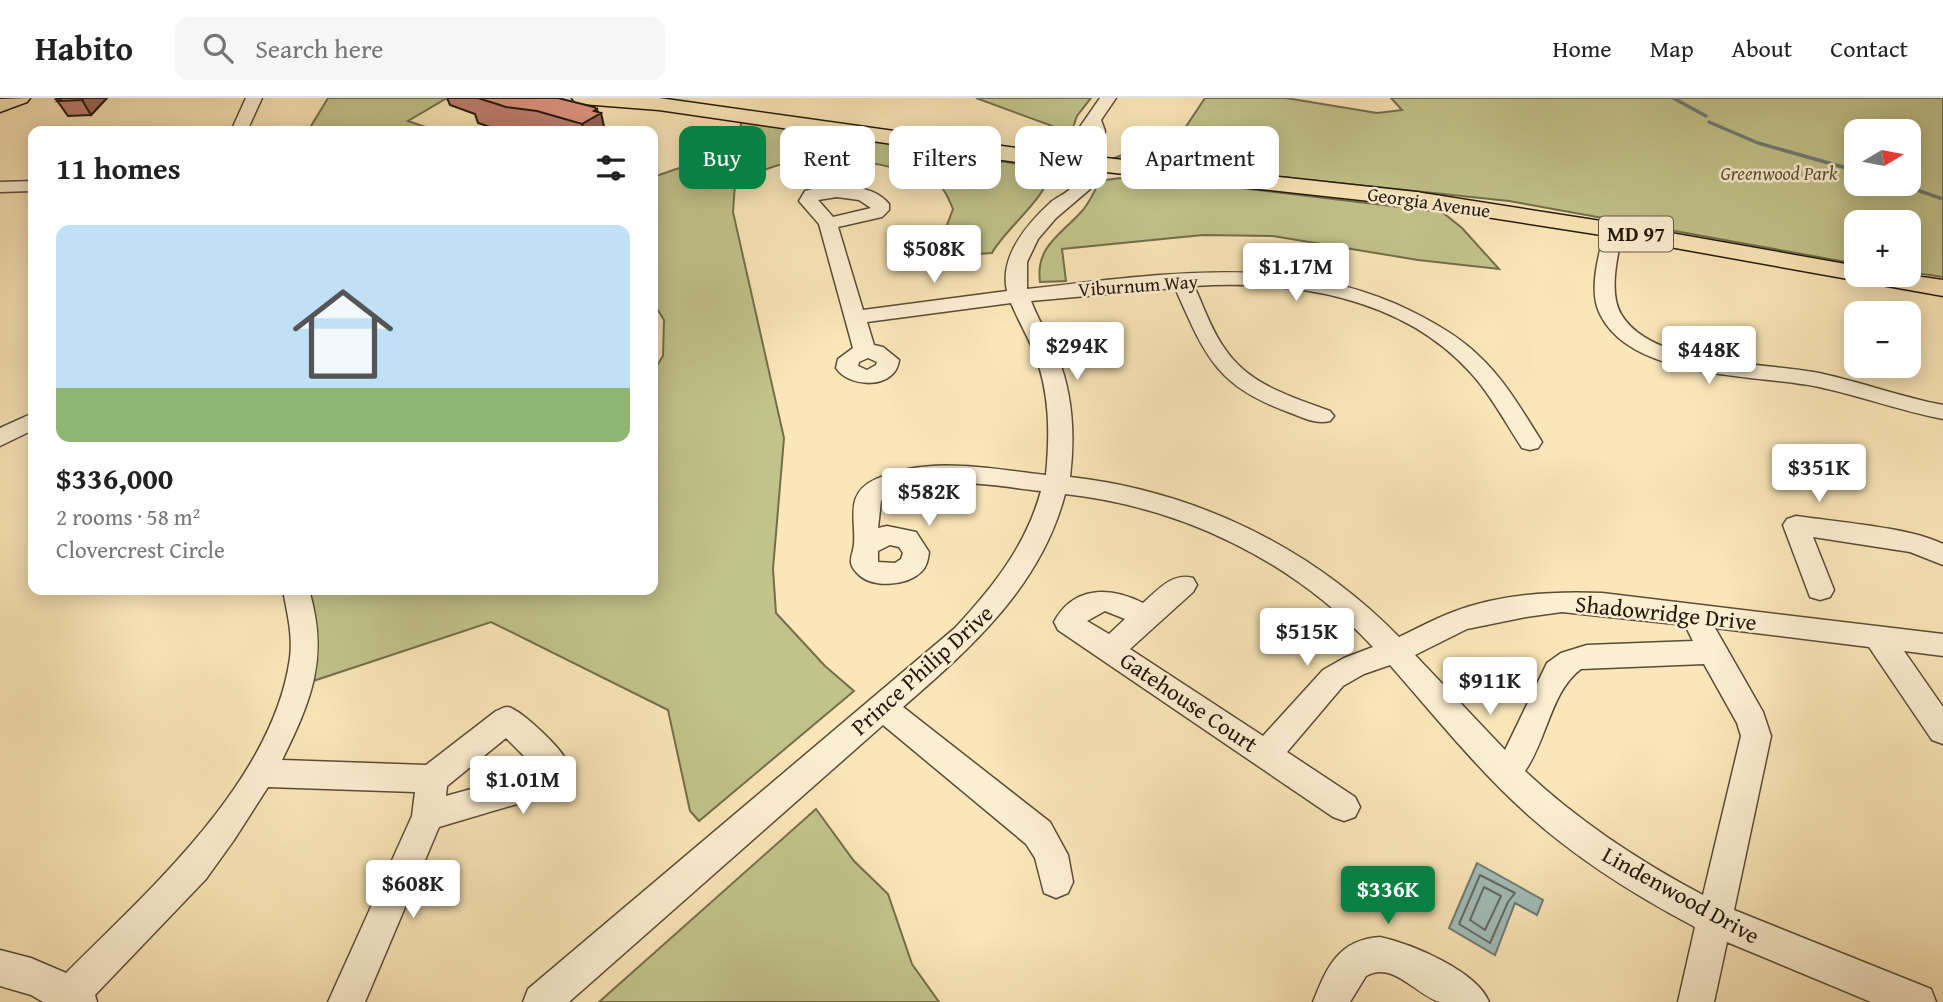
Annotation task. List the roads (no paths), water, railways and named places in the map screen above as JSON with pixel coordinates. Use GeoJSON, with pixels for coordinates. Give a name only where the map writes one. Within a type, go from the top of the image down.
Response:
{"type":"FeatureCollection","features":[{"type":"Feature","properties":{"kind":"main road"},"geometry":{"type":"LineString","coordinates":[[0,106],[20,98]]}},
{"type":"Feature","properties":{"kind":"main road","name":"Georgia Avenue"},"geometry":{"type":"LineString","coordinates":[[582,98],[623,98],[1015,153]]}},
{"type":"Feature","properties":{"kind":"main road","name":"Georgia Avenue"},"geometry":{"type":"LineString","coordinates":[[1107,165],[1416,199],[1614,229],[1844,271]]}},
{"type":"Feature","properties":{"kind":"main road","name":"Georgia Avenue"},"geometry":{"type":"LineString","coordinates":[[1921,284],[1943,288]]}},
{"type":"Feature","properties":{"kind":"street"},"geometry":{"type":"LineString","coordinates":[[241,126],[254,98]]}},
{"type":"Feature","properties":{"kind":"street","name":"Prince Philip Drive"},"geometry":{"type":"LineString","coordinates":[[1096,126],[1094,121],[1108,98]]}},
{"type":"Feature","properties":{"kind":"street"},"geometry":{"type":"LineString","coordinates":[[0,187],[28,186]]}},
{"type":"Feature","properties":{"kind":"street","name":"Prince Philip Drive"},"geometry":{"type":"LineString","coordinates":[[541,1002],[965,636],[1010,587],[1040,537],[1057,483],[1061,443],[1059,400],[1049,362],[1019,295],[1015,273],[1019,255],[1030,237],[1065,197],[1079,189]]}},
{"type":"Feature","properties":{"kind":"street"},"geometry":{"type":"LineString","coordinates":[[828,224],[865,351]]}},
{"type":"Feature","properties":{"kind":"street"},"geometry":{"type":"LineString","coordinates":[[1614,229],[1607,306],[1617,324],[1637,342],[1685,360],[1815,379],[1943,412]]}},
{"type":"Feature","properties":{"kind":"street","name":"Viburnum Way"},"geometry":{"type":"LineString","coordinates":[[855,317],[1019,295],[1182,282],[1265,278],[1305,283],[1351,293],[1390,308],[1430,329],[1462,352],[1487,378],[1530,443]]}},
{"type":"Feature","properties":{"kind":"street"},"geometry":{"type":"LineString","coordinates":[[1182,282],[1214,350],[1228,368],[1248,385],[1271,398],[1322,416]]}},
{"type":"Feature","properties":{"kind":"street"},"geometry":{"type":"LineString","coordinates":[[0,438],[28,423]]}},
{"type":"Feature","properties":{"kind":"street","name":"Lindenwood Drive"},"geometry":{"type":"LineString","coordinates":[[867,545],[866,498],[880,486],[944,474],[1057,483],[1140,499],[1195,516],[1284,559],[1326,587],[1396,651],[1460,723],[1549,812],[1592,845],[1643,879],[1765,943],[1918,1002]]}},
{"type":"Feature","properties":{"kind":"street"},"geometry":{"type":"LineString","coordinates":[[1820,590],[1796,524],[1910,543],[1943,555]]}},
{"type":"Feature","properties":{"kind":"street","name":"Gatehouse Court"},"geometry":{"type":"LineString","coordinates":[[1111,650],[1144,617],[1183,585]]}},
{"type":"Feature","properties":{"kind":"street"},"geometry":{"type":"LineString","coordinates":[[0,968],[22,972],[70,1000],[202,857],[260,774],[280,737],[298,687],[304,649],[303,604],[298,595]]}},
{"type":"Feature","properties":{"kind":"street","name":"Gatehouse Court"},"geometry":{"type":"LineString","coordinates":[[1144,617],[1116,601],[1105,599],[1089,604],[1068,622],[1344,807]]}},
{"type":"Feature","properties":{"kind":"street","name":"Shadowridge Drive"},"geometry":{"type":"LineString","coordinates":[[1396,651],[1461,620],[1526,606],[1562,602],[1602,604],[1943,645]]}},
{"type":"Feature","properties":{"kind":"street"},"geometry":{"type":"LineString","coordinates":[[1695,615],[1712,652],[1752,721],[1756,736],[1696,1002]]}},
{"type":"Feature","properties":{"kind":"street"},"geometry":{"type":"LineString","coordinates":[[1877,636],[1943,730]]}},
{"type":"Feature","properties":{"kind":"street","name":"Gatehouse Court"},"geometry":{"type":"LineString","coordinates":[[1266,754],[1333,678],[1354,666],[1396,651]]}},
{"type":"Feature","properties":{"kind":"street"},"geometry":{"type":"LineString","coordinates":[[1507,771],[1521,752],[1557,671],[1571,661],[1587,656],[1712,652]]}},
{"type":"Feature","properties":{"kind":"street"},"geometry":{"type":"LineString","coordinates":[[883,708],[1038,833],[1051,856],[1056,882]]}},
{"type":"Feature","properties":{"kind":"street"},"geometry":{"type":"LineString","coordinates":[[260,774],[432,779],[507,720],[551,762],[550,781],[428,816]]}},
{"type":"Feature","properties":{"kind":"street"},"geometry":{"type":"LineString","coordinates":[[346,1002],[428,816],[432,779]]}},
{"type":"Feature","properties":{"kind":"street"},"geometry":{"type":"LineString","coordinates":[[1331,1002],[1353,963],[1385,955],[1403,960],[1471,1002]]}},
{"type":"Feature","properties":{"kind":"water"},"geometry":{"type":"Polygon","coordinates":[[[1477,863],[1543,900],[1537,915],[1515,903],[1495,955],[1449,928],[1477,863]]]}},
{"type":"Feature","properties":{"kind":"waterway"},"geometry":{"type":"LineString","coordinates":[[1673,98],[1706,116]]}},
{"type":"Feature","properties":{"kind":"waterway"},"geometry":{"type":"LineString","coordinates":[[1709,122],[1758,143],[1844,167]]}},
{"type":"Feature","properties":{"kind":"waterway"},"geometry":{"type":"LineString","coordinates":[[1922,192],[1943,199]]}},
{"type":"Feature","properties":{"kind":"park label","name":"Greenwood Park"},"geometry":{"type":"Point","coordinates":[1779,173]}}]}
